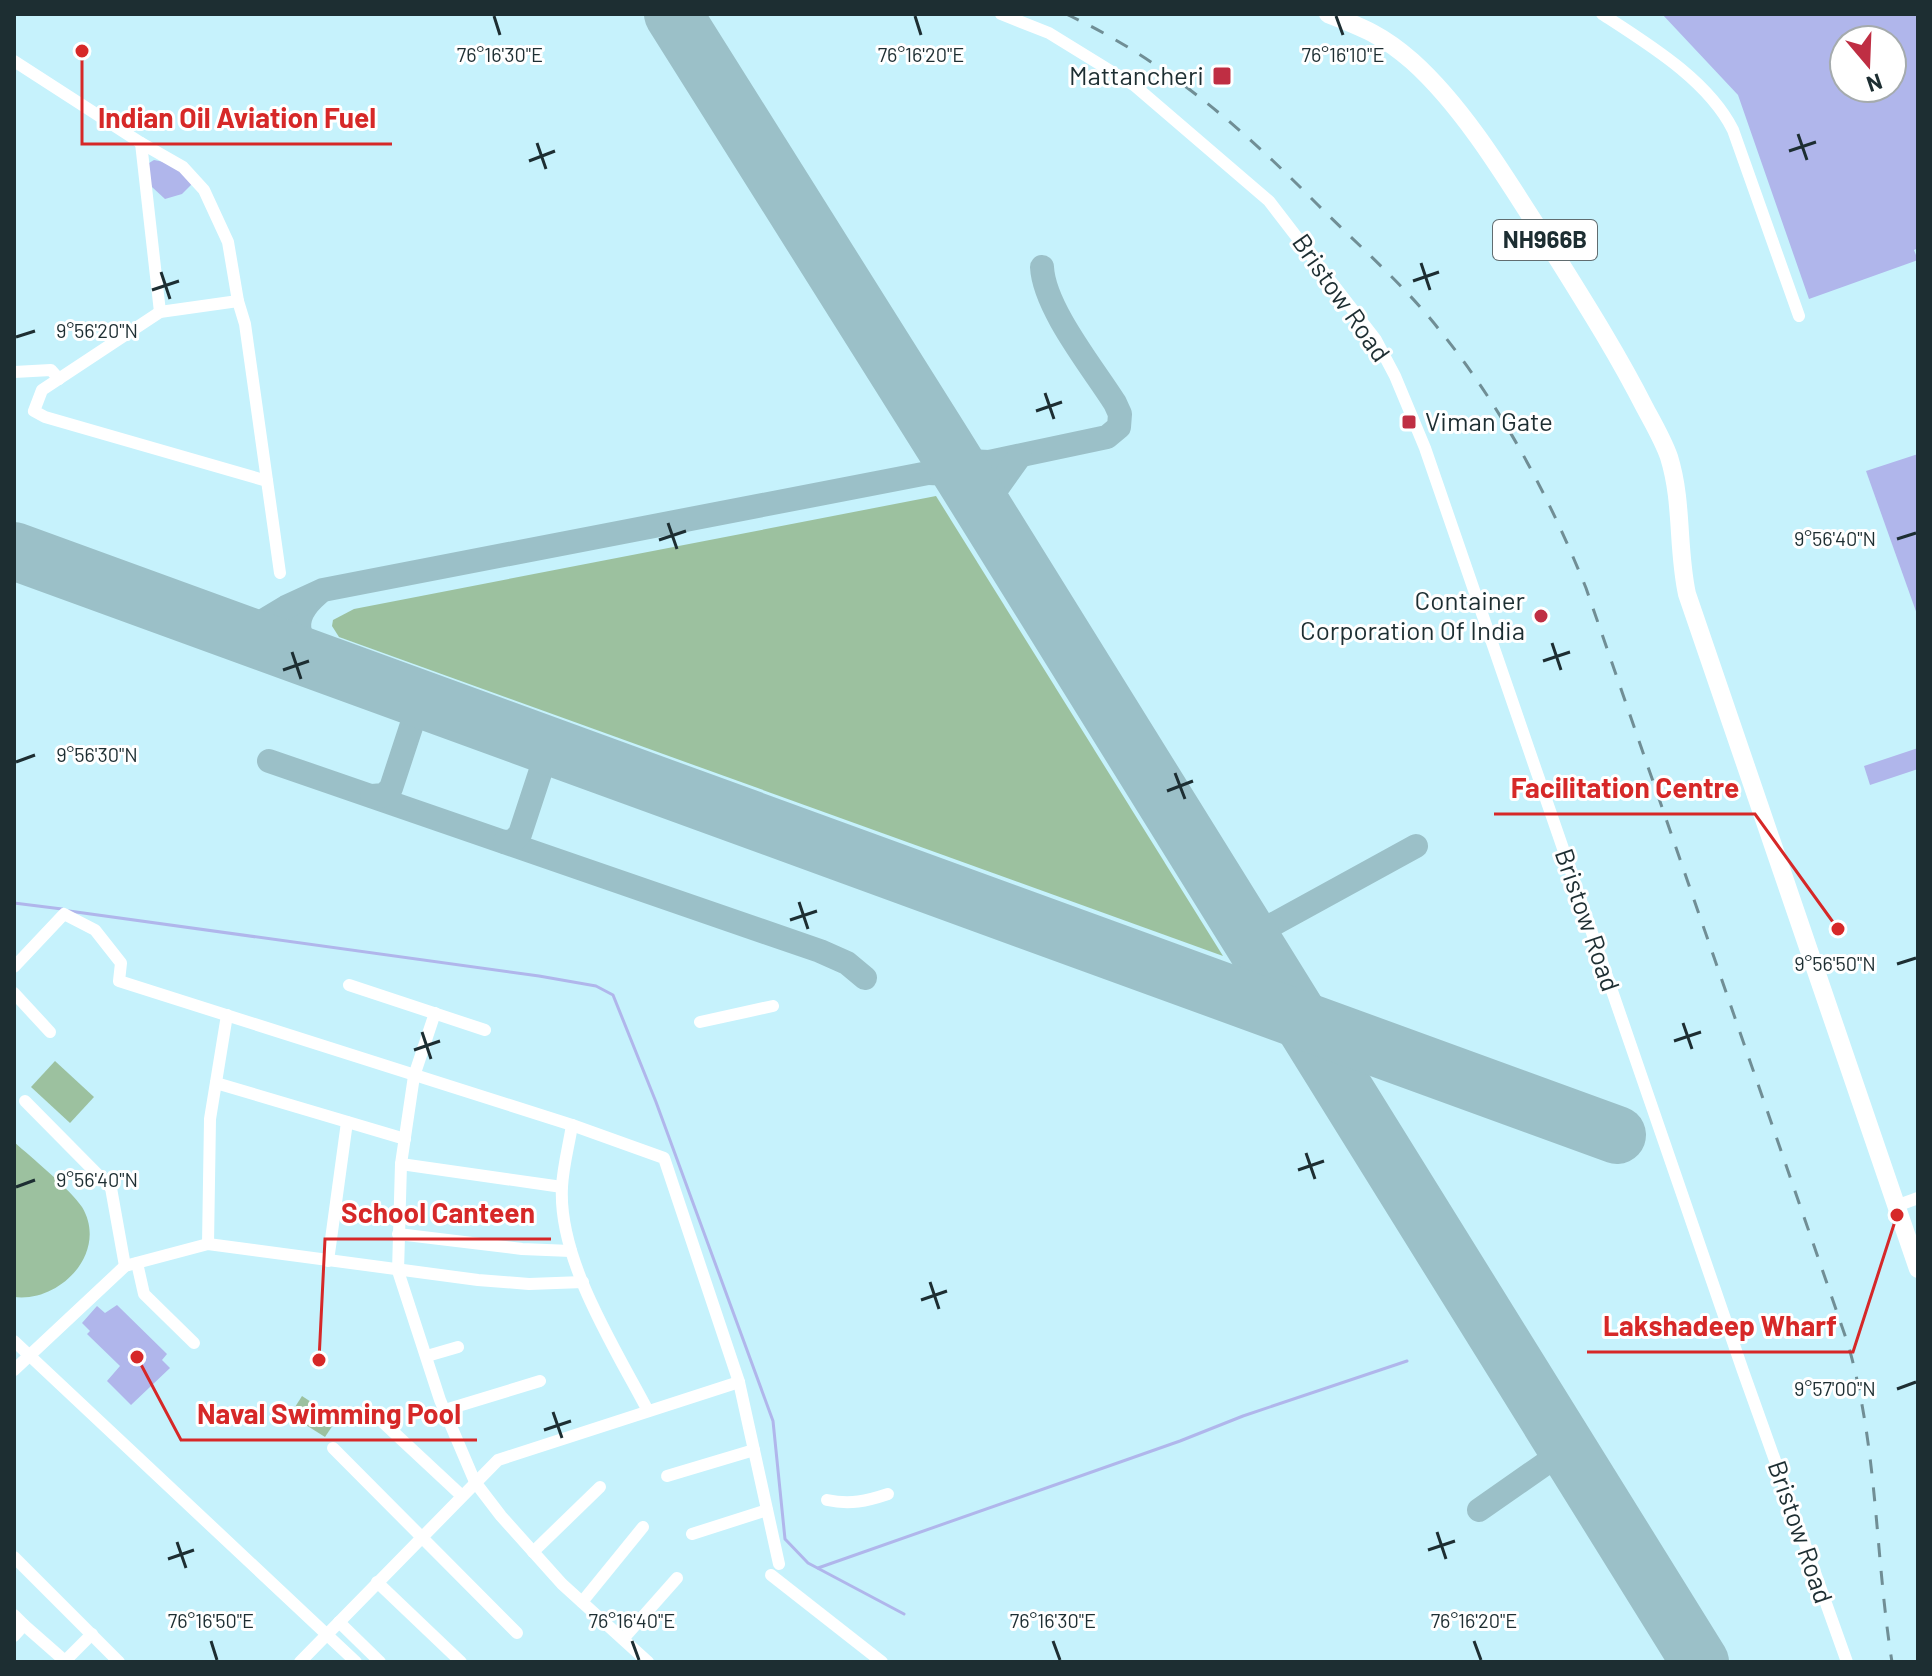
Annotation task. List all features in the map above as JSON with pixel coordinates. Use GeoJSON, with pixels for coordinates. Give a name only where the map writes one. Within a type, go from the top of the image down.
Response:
{"type":"FeatureCollection","features":[{"type":"Feature","properties":{"kind":"highway","name":"NH966B"},"geometry":{"type":"LineString","coordinates":[[1328,14],[1377,34],[1413,62],[1446,94],[1589,309],[1630,379],[1668,454],[1678,490],[1680,558],[1687,594],[1918,1269]]}},
{"type":"Feature","properties":{"kind":"street","name":"Bristow Road"},"geometry":{"type":"LineString","coordinates":[[1001,14],[1049,33],[1135,86],[1269,201],[1376,340],[1395,376],[1425,448],[1743,1371],[1847,1662]]}},
{"type":"Feature","properties":{"kind":"street"},"geometry":{"type":"LineString","coordinates":[[1602,14],[1693,80],[1724,111],[1799,316]]}},
{"type":"Feature","properties":{"kind":"street"},"geometry":{"type":"LineString","coordinates":[[14,61],[183,167],[212,202],[228,242],[245,324],[280,573]]}},
{"type":"Feature","properties":{"kind":"street"},"geometry":{"type":"LineString","coordinates":[[141,143],[160,312]]}},
{"type":"Feature","properties":{"kind":"street"},"geometry":{"type":"LineString","coordinates":[[238,301],[160,312],[42,390],[34,411],[45,417],[267,481]]}},
{"type":"Feature","properties":{"kind":"street"},"geometry":{"type":"LineString","coordinates":[[14,372],[51,370],[59,379]]}},
{"type":"Feature","properties":{"kind":"street"},"geometry":{"type":"LineString","coordinates":[[14,967],[64,914],[95,930],[121,963],[119,981],[572,1125],[664,1158],[739,1382],[767,1510],[775,1569],[876,1661]]}},
{"type":"Feature","properties":{"kind":"street"},"geometry":{"type":"LineString","coordinates":[[349,985],[485,1030]]}},
{"type":"Feature","properties":{"kind":"street"},"geometry":{"type":"LineString","coordinates":[[14,993],[50,1032]]}},
{"type":"Feature","properties":{"kind":"street"},"geometry":{"type":"LineString","coordinates":[[700,1022],[773,1006]]}},
{"type":"Feature","properties":{"kind":"street"},"geometry":{"type":"LineString","coordinates":[[435,1013],[414,1076],[401,1164],[398,1271],[445,1410],[475,1482],[533,1552],[648,1662]]}},
{"type":"Feature","properties":{"kind":"street"},"geometry":{"type":"LineString","coordinates":[[208,1244],[210,1133],[227,1015]]}},
{"type":"Feature","properties":{"kind":"street"},"geometry":{"type":"LineString","coordinates":[[216,1083],[405,1139]]}},
{"type":"Feature","properties":{"kind":"street"},"geometry":{"type":"LineString","coordinates":[[25,1101],[111,1188],[131,1264],[144,1294],[194,1343]]}},
{"type":"Feature","properties":{"kind":"street"},"geometry":{"type":"LineString","coordinates":[[328,1261],[347,1122]]}},
{"type":"Feature","properties":{"kind":"street"},"geometry":{"type":"LineString","coordinates":[[572,1125],[562,1187],[571,1251],[583,1282],[648,1411]]}},
{"type":"Feature","properties":{"kind":"street"},"geometry":{"type":"LineString","coordinates":[[401,1164],[562,1187]]}},
{"type":"Feature","properties":{"kind":"street"},"geometry":{"type":"LineString","coordinates":[[1896,1206],[1918,1198]]}},
{"type":"Feature","properties":{"kind":"street"},"geometry":{"type":"LineString","coordinates":[[398,1234],[522,1249],[571,1251]]}},
{"type":"Feature","properties":{"kind":"street"},"geometry":{"type":"LineString","coordinates":[[14,1370],[131,1264],[208,1244],[398,1271],[529,1284],[583,1282]]}},
{"type":"Feature","properties":{"kind":"street"},"geometry":{"type":"LineString","coordinates":[[14,1341],[356,1662]]}},
{"type":"Feature","properties":{"kind":"street"},"geometry":{"type":"LineString","coordinates":[[427,1356],[458,1347]]}},
{"type":"Feature","properties":{"kind":"street"},"geometry":{"type":"LineString","coordinates":[[445,1410],[540,1381]]}},
{"type":"Feature","properties":{"kind":"street"},"geometry":{"type":"LineString","coordinates":[[300,1662],[498,1460],[739,1382]]}},
{"type":"Feature","properties":{"kind":"street"},"geometry":{"type":"LineString","coordinates":[[373,1413],[462,1496]]}},
{"type":"Feature","properties":{"kind":"street"},"geometry":{"type":"LineString","coordinates":[[333,1448],[517,1633]]}},
{"type":"Feature","properties":{"kind":"street"},"geometry":{"type":"LineString","coordinates":[[667,1476],[754,1450]]}},
{"type":"Feature","properties":{"kind":"street"},"geometry":{"type":"LineString","coordinates":[[533,1552],[600,1487]]}},
{"type":"Feature","properties":{"kind":"street"},"geometry":{"type":"LineString","coordinates":[[827,1500],[844,1504],[888,1494]]}},
{"type":"Feature","properties":{"kind":"street"},"geometry":{"type":"LineString","coordinates":[[692,1534],[767,1510]]}},
{"type":"Feature","properties":{"kind":"street"},"geometry":{"type":"LineString","coordinates":[[582,1602],[643,1527]]}},
{"type":"Feature","properties":{"kind":"street"},"geometry":{"type":"LineString","coordinates":[[14,1557],[119,1662]]}},
{"type":"Feature","properties":{"kind":"street"},"geometry":{"type":"LineString","coordinates":[[623,1639],[677,1578]]}},
{"type":"Feature","properties":{"kind":"street"},"geometry":{"type":"LineString","coordinates":[[377,1582],[461,1662]]}},
{"type":"Feature","properties":{"kind":"street"},"geometry":{"type":"LineString","coordinates":[[14,1615],[64,1662],[92,1634]]}},
{"type":"Feature","properties":{"kind":"street"},"geometry":{"type":"LineString","coordinates":[[339,1622],[380,1662]]}},
{"type":"Feature","properties":{"kind":"street"},"geometry":{"type":"LineString","coordinates":[[14,1636],[24,1625]]}},
{"type":"Feature","properties":{"kind":"green space"},"geometry":{"type":"Polygon","coordinates":[[[936,496],[1223,956],[339,637],[332,626],[333,620],[354,609],[936,496]]]}},
{"type":"Feature","properties":{"kind":"green space"},"geometry":{"type":"Polygon","coordinates":[[[55,1061],[94,1097],[70,1123],[31,1087],[55,1061]]]}},
{"type":"Feature","properties":{"kind":"green space"},"geometry":{"type":"Polygon","coordinates":[[[14,1142],[77,1200],[89,1224],[89,1241],[75,1271],[48,1292],[31,1297],[14,1297],[14,1142]]]}},
{"type":"Feature","properties":{"kind":"green space"},"geometry":{"type":"Polygon","coordinates":[[[302,1396],[337,1419],[325,1437],[290,1415],[302,1396]]]}},
{"type":"Feature","properties":{"kind":"water"},"geometry":{"type":"Polygon","coordinates":[[[1662,14],[1918,14],[1918,248],[1914,250],[1918,260],[1809,299],[1738,95],[1662,14]]]}},
{"type":"Feature","properties":{"kind":"water"},"geometry":{"type":"Polygon","coordinates":[[[154,160],[176,168],[192,184],[182,194],[165,199],[152,187],[144,166],[154,160]]]}},
{"type":"Feature","properties":{"kind":"water"},"geometry":{"type":"Polygon","coordinates":[[[1918,454],[1918,617],[1866,471],[1918,454]]]}},
{"type":"Feature","properties":{"kind":"water"},"geometry":{"type":"Polygon","coordinates":[[[1918,748],[1918,769],[1870,785],[1864,766],[1918,748]]]}},
{"type":"Feature","properties":{"kind":"water"},"geometry":{"type":"Polygon","coordinates":[[[117,1305],[167,1354],[162,1360],[170,1368],[131,1405],[107,1381],[120,1366],[87,1334],[90,1331],[82,1323],[97,1306],[105,1313],[117,1305]]]}},
{"type":"Feature","properties":{"kind":"waterway"},"geometry":{"type":"LineString","coordinates":[[14,903],[62,909]]}},
{"type":"Feature","properties":{"kind":"waterway"},"geometry":{"type":"LineString","coordinates":[[69,911],[539,976],[596,986],[613,995],[656,1102],[773,1421],[785,1539],[808,1563],[904,1614]]}},
{"type":"Feature","properties":{"kind":"waterway"},"geometry":{"type":"LineString","coordinates":[[818,1568],[1243,1416],[1407,1361]]}},
{"type":"Feature","properties":{"kind":"taxiway"},"geometry":{"type":"LineString","coordinates":[[944,445],[968,461],[989,462],[1107,437],[1119,427],[1120,414],[1115,403],[1060,319],[1051,301],[1042,267]]}},
{"type":"Feature","properties":{"kind":"taxiway"},"geometry":{"type":"LineString","coordinates":[[208,622],[251,628],[323,590],[928,473],[940,470],[946,462],[944,445]]}},
{"type":"Feature","properties":{"kind":"taxiway"},"geometry":{"type":"LineString","coordinates":[[983,508],[1020,456]]}},
{"type":"Feature","properties":{"kind":"taxiway"},"geometry":{"type":"LineString","coordinates":[[928,473],[953,474],[969,485]]}},
{"type":"Feature","properties":{"kind":"taxiway"},"geometry":{"type":"LineString","coordinates":[[318,594],[307,605],[299,625],[313,652],[333,668]]}},
{"type":"Feature","properties":{"kind":"taxiway"},"geometry":{"type":"LineString","coordinates":[[372,796],[384,795],[391,788],[414,718],[415,707],[409,695]]}},
{"type":"Feature","properties":{"kind":"taxiway"},"geometry":{"type":"LineString","coordinates":[[505,842],[513,841],[520,834],[543,764],[544,753],[537,742]]}},
{"type":"Feature","properties":{"kind":"taxiway"},"geometry":{"type":"LineString","coordinates":[[269,761],[820,951],[847,963],[865,978]]}},
{"type":"Feature","properties":{"kind":"taxiway"},"geometry":{"type":"LineString","coordinates":[[1237,918],[1256,927],[1272,925],[1416,846]]}},
{"type":"Feature","properties":{"kind":"taxiway"},"geometry":{"type":"LineString","coordinates":[[1264,961],[1264,938],[1272,925]]}},
{"type":"Feature","properties":{"kind":"taxiway"},"geometry":{"type":"LineString","coordinates":[[1479,1510],[1555,1457],[1561,1448],[1561,1439]]}},
{"type":"Feature","properties":{"kind":"runway"},"geometry":{"type":"LineString","coordinates":[[673,14],[1700,1662]]}},
{"type":"Feature","properties":{"kind":"runway"},"geometry":{"type":"LineString","coordinates":[[14,551],[1617,1135]]}},
{"type":"Feature","properties":{"kind":"railway"},"geometry":{"type":"LineString","coordinates":[[1066,14],[1136,52],[1200,97],[1260,149],[1388,273],[1453,347],[1498,412],[1537,480],[1586,588],[1848,1344],[1858,1383],[1871,1463],[1892,1662]]}},
{"type":"Feature","properties":{"kind":"place","name":"Indian Oil Aviation Fuel"},"geometry":{"type":"Point","coordinates":[82,51]}},
{"type":"Feature","properties":{"kind":"place","name":"Mattancheri"},"geometry":{"type":"Point","coordinates":[1222,76]}},
{"type":"Feature","properties":{"kind":"place","name":"Viman Gate"},"geometry":{"type":"Point","coordinates":[1409,422]}},
{"type":"Feature","properties":{"kind":"place","name":"Container Corporation Of India"},"geometry":{"type":"Point","coordinates":[1541,616]}},
{"type":"Feature","properties":{"kind":"place","name":"Facilitation Centre"},"geometry":{"type":"Point","coordinates":[1838,929]}},
{"type":"Feature","properties":{"kind":"place","name":"Lakshadeep Wharf"},"geometry":{"type":"Point","coordinates":[1897,1215]}},
{"type":"Feature","properties":{"kind":"place","name":"Naval Swimming Pool"},"geometry":{"type":"Point","coordinates":[137,1357]}},
{"type":"Feature","properties":{"kind":"place","name":"School Canteen"},"geometry":{"type":"Point","coordinates":[319,1360]}}]}
